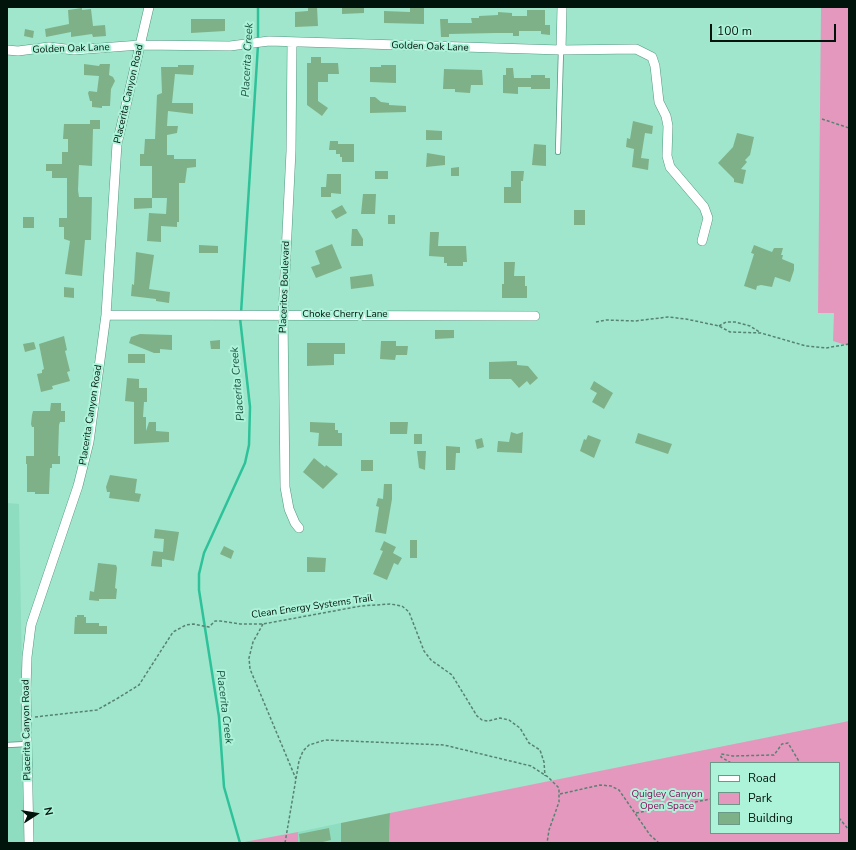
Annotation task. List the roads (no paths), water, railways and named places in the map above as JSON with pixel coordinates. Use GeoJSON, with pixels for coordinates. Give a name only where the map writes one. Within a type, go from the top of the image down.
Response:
{"type":"FeatureCollection","features":[{"type":"Feature","properties":{"kind":"street","name":"Placerita Canyon Road"},"geometry":{"type":"LineString","coordinates":[[29,843],[27,657],[31,625],[85,460],[106,315],[117,144],[149,7]]}},
{"type":"Feature","properties":{"kind":"street"},"geometry":{"type":"LineString","coordinates":[[561,50],[562,7]]}},
{"type":"Feature","properties":{"kind":"street","name":"Golden Oak Lane"},"geometry":{"type":"LineString","coordinates":[[7,50],[18,51],[49,47],[74,50],[140,45],[230,46],[269,41],[292,43],[561,50],[636,49],[652,57],[656,73],[659,102],[666,116],[668,126],[667,156],[670,166],[704,207],[708,218],[702,241]]}},
{"type":"Feature","properties":{"kind":"street","name":"Placeritos Boulevard"},"geometry":{"type":"LineString","coordinates":[[292,43],[291,151],[283,315],[285,487],[289,509],[295,524],[299,528]]}},
{"type":"Feature","properties":{"kind":"street","name":"Choke Cherry Lane"},"geometry":{"type":"LineString","coordinates":[[106,315],[536,316]]}},
{"type":"Feature","properties":{"kind":"lane"},"geometry":{"type":"LineString","coordinates":[[558,152],[561,50]]}},
{"type":"Feature","properties":{"kind":"lane"},"geometry":{"type":"LineString","coordinates":[[7,745],[27,744]]}},
{"type":"Feature","properties":{"kind":"waterway","name":"Placerita Creek"},"geometry":{"type":"LineString","coordinates":[[258,7],[258,40]]}},
{"type":"Feature","properties":{"kind":"waterway","name":"Placerita Creek"},"geometry":{"type":"LineString","coordinates":[[241,313],[258,45]]}},
{"type":"Feature","properties":{"kind":"waterway","name":"Placerita Creek"},"geometry":{"type":"LineString","coordinates":[[240,318],[250,407],[249,445],[245,463],[204,553],[199,574],[199,590],[219,717],[224,787],[240,843]]}},
{"type":"Feature","properties":{"kind":"park label","name":"Quigley Canyon Open Space"},"geometry":{"type":"Point","coordinates":[667,800]}}]}
